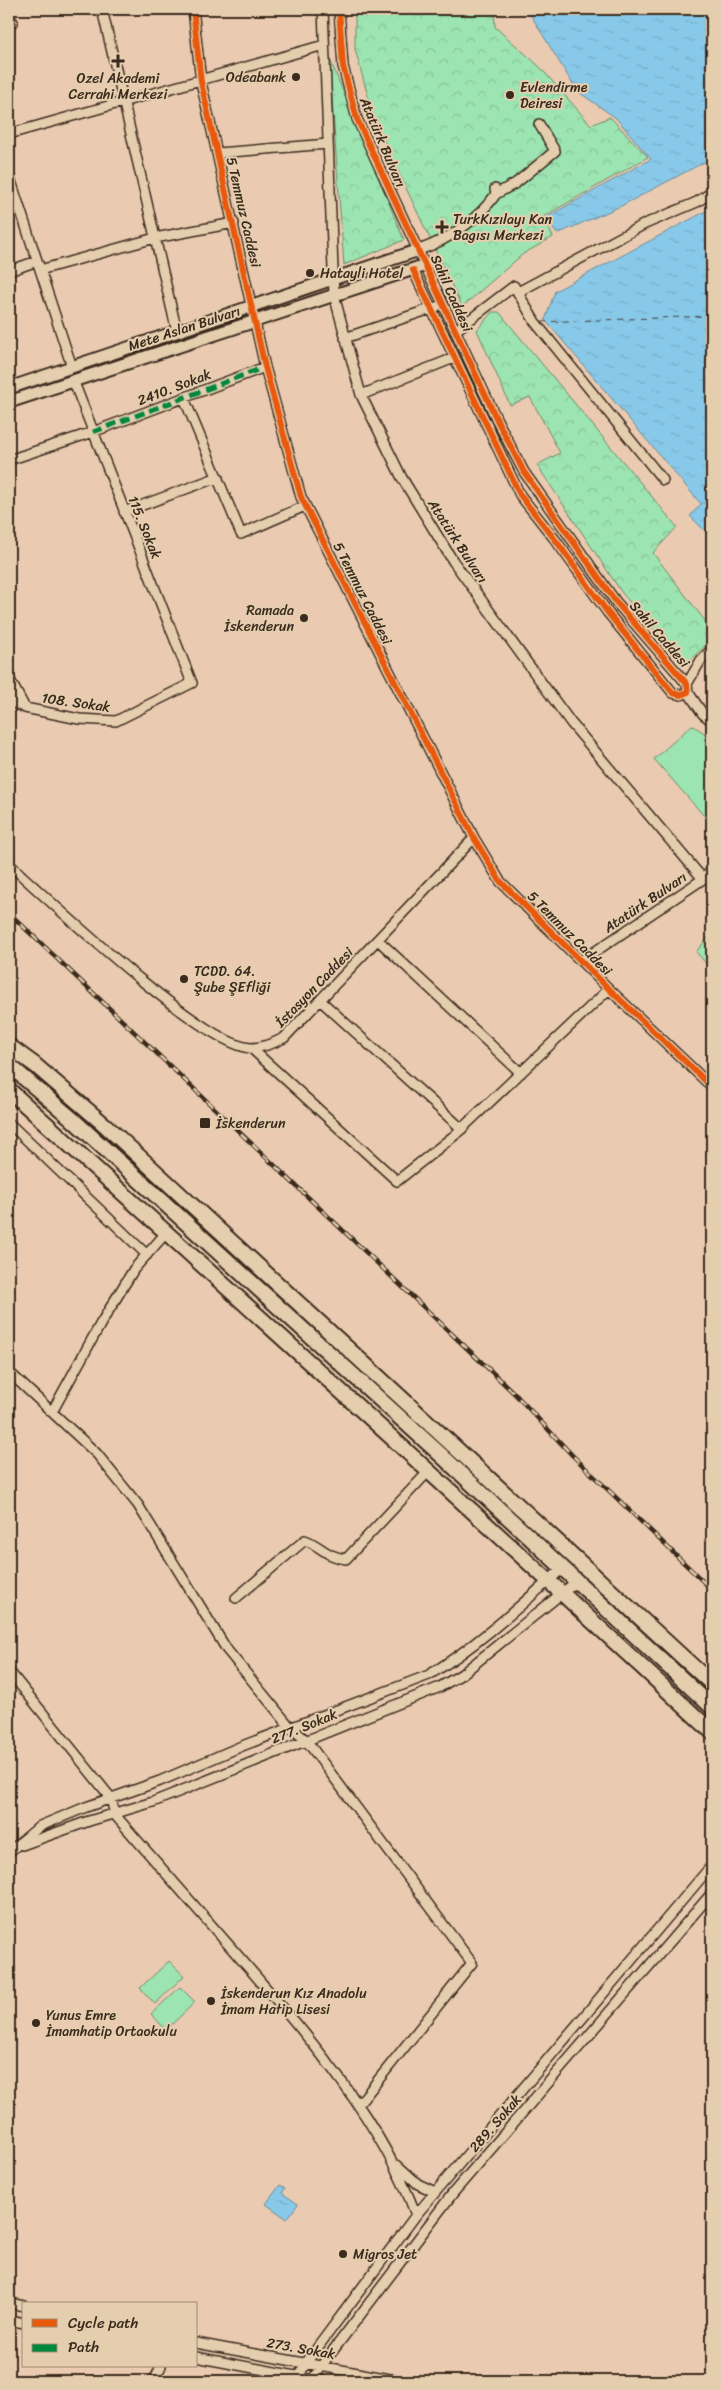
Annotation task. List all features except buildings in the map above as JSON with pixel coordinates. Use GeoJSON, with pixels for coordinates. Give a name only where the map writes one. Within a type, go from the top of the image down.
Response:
{"type":"FeatureCollection","features":[{"type":"Feature","properties":{"kind":"highway"},"geometry":{"type":"LineString","coordinates":[[9,1046],[35,1065],[106,1126],[712,1684]]}},
{"type":"Feature","properties":{"kind":"highway"},"geometry":{"type":"LineString","coordinates":[[9,1065],[78,1125],[563,1568],[712,1707]]}},
{"type":"Feature","properties":{"kind":"highway"},"geometry":{"type":"LineString","coordinates":[[9,1090],[549,1580],[712,1732]]}},
{"type":"Feature","properties":{"kind":"main road","name":"Mete Aslan Bulvarı"},"geometry":{"type":"LineString","coordinates":[[9,388],[419,250]]}},
{"type":"Feature","properties":{"kind":"main road","name":"Mete Aslan Bulvarı"},"geometry":{"type":"LineString","coordinates":[[9,402],[426,265]]}},
{"type":"Feature","properties":{"kind":"street"},"geometry":{"type":"LineString","coordinates":[[102,9],[177,332]]}},
{"type":"Feature","properties":{"kind":"street","name":"5 Temmuz Caddesi"},"geometry":{"type":"LineString","coordinates":[[193,9],[201,78],[265,367],[305,506],[474,838],[500,880],[609,989],[712,1087]]}},
{"type":"Feature","properties":{"kind":"street","name":"Atatürk Bulvarı"},"geometry":{"type":"LineString","coordinates":[[323,9],[334,295],[361,395],[402,478],[453,561],[571,724],[703,879],[581,961]]}},
{"type":"Feature","properties":{"kind":"street","name":"Atatürk Bulvarı"},"geometry":{"type":"LineString","coordinates":[[339,9],[343,66],[357,119],[419,250]]}},
{"type":"Feature","properties":{"kind":"street"},"geometry":{"type":"LineString","coordinates":[[9,134],[201,78],[324,45]]}},
{"type":"Feature","properties":{"kind":"street"},"geometry":{"type":"LineString","coordinates":[[419,250],[458,230],[487,207],[496,192],[516,183],[555,150],[539,124]]}},
{"type":"Feature","properties":{"kind":"street"},"geometry":{"type":"LineString","coordinates":[[218,153],[328,144]]}},
{"type":"Feature","properties":{"kind":"street"},"geometry":{"type":"LineString","coordinates":[[9,175],[72,367]]}},
{"type":"Feature","properties":{"kind":"street"},"geometry":{"type":"LineString","coordinates":[[518,292],[645,224],[697,202],[712,192]]}},
{"type":"Feature","properties":{"kind":"street"},"geometry":{"type":"LineString","coordinates":[[9,271],[155,238],[234,223]]}},
{"type":"Feature","properties":{"kind":"street","name":"Sahil Caddesi"},"geometry":{"type":"LineString","coordinates":[[419,250],[455,331],[524,472],[616,602],[688,688],[703,714],[712,721]]}},
{"type":"Feature","properties":{"kind":"street","name":"Sahil Caddesi"},"geometry":{"type":"LineString","coordinates":[[413,270],[520,495],[557,542],[608,613],[673,693],[682,695],[688,688]]}},
{"type":"Feature","properties":{"kind":"street"},"geometry":{"type":"LineString","coordinates":[[455,331],[514,286],[535,322],[663,480]]}},
{"type":"Feature","properties":{"kind":"street"},"geometry":{"type":"LineString","coordinates":[[345,338],[443,304]]}},
{"type":"Feature","properties":{"kind":"street"},"geometry":{"type":"LineString","coordinates":[[361,395],[454,358]]}},
{"type":"Feature","properties":{"kind":"street","name":"2410. Sokak"},"geometry":{"type":"LineString","coordinates":[[9,460],[93,432],[265,367]]}},
{"type":"Feature","properties":{"kind":"street","name":"115. Sokak"},"geometry":{"type":"LineString","coordinates":[[73,380],[192,683]]}},
{"type":"Feature","properties":{"kind":"street"},"geometry":{"type":"LineString","coordinates":[[184,398],[241,534],[305,506]]}},
{"type":"Feature","properties":{"kind":"street"},"geometry":{"type":"LineString","coordinates":[[124,512],[218,477]]}},
{"type":"Feature","properties":{"kind":"street"},"geometry":{"type":"LineString","coordinates":[[688,688],[701,660],[712,649]]}},
{"type":"Feature","properties":{"kind":"street"},"geometry":{"type":"LineString","coordinates":[[9,678],[25,708]]}},
{"type":"Feature","properties":{"kind":"street","name":"108. Sokak"},"geometry":{"type":"LineString","coordinates":[[9,702],[25,708],[79,719],[116,721],[192,683]]}},
{"type":"Feature","properties":{"kind":"street","name":"İstasyon Caddesi"},"geometry":{"type":"LineString","coordinates":[[251,1048],[270,1044],[284,1038],[474,838]]}},
{"type":"Feature","properties":{"kind":"street"},"geometry":{"type":"LineString","coordinates":[[9,864],[80,927],[185,1014],[235,1044],[251,1048],[397,1181],[462,1128],[609,989]]}},
{"type":"Feature","properties":{"kind":"street"},"geometry":{"type":"LineString","coordinates":[[703,879],[712,870]]}},
{"type":"Feature","properties":{"kind":"street"},"geometry":{"type":"LineString","coordinates":[[378,940],[521,1073]]}},
{"type":"Feature","properties":{"kind":"street"},"geometry":{"type":"LineString","coordinates":[[321,1001],[462,1128]]}},
{"type":"Feature","properties":{"kind":"street"},"geometry":{"type":"LineString","coordinates":[[9,1123],[147,1255]]}},
{"type":"Feature","properties":{"kind":"street"},"geometry":{"type":"LineString","coordinates":[[52,1412],[101,1323],[134,1269],[166,1233]]}},
{"type":"Feature","properties":{"kind":"street"},"geometry":{"type":"LineString","coordinates":[[9,1372],[97,1454],[138,1505],[227,1650],[291,1728],[306,1740],[472,1963],[359,2104]]}},
{"type":"Feature","properties":{"kind":"street"},"geometry":{"type":"LineString","coordinates":[[236,1598],[304,1540],[312,1543],[329,1555],[346,1559],[428,1472]]}},
{"type":"Feature","properties":{"kind":"street","name":"277. Sokak"},"geometry":{"type":"LineString","coordinates":[[12,1850],[40,1826],[429,1675],[482,1639],[563,1568]]}},
{"type":"Feature","properties":{"kind":"street","name":"277. Sokak"},"geometry":{"type":"LineString","coordinates":[[12,1850],[89,1821],[153,1802],[447,1682],[462,1674],[576,1581]]}},
{"type":"Feature","properties":{"kind":"street"},"geometry":{"type":"LineString","coordinates":[[9,1671],[111,1798],[115,1814],[303,2030],[359,2104],[395,2164],[416,2215]]}},
{"type":"Feature","properties":{"kind":"street"},"geometry":{"type":"LineString","coordinates":[[297,2380],[306,2363],[434,2192],[712,1865]]}},
{"type":"Feature","properties":{"kind":"street","name":"289. Sokak"},"geometry":{"type":"LineString","coordinates":[[316,2381],[322,2365],[453,2193],[712,1893]]}},
{"type":"Feature","properties":{"kind":"street"},"geometry":{"type":"LineString","coordinates":[[513,2099],[524,2111]]}},
{"type":"Feature","properties":{"kind":"street"},"geometry":{"type":"LineString","coordinates":[[502,2113],[514,2123]]}},
{"type":"Feature","properties":{"kind":"street"},"geometry":{"type":"LineString","coordinates":[[395,2164],[418,2184],[434,2192]]}},
{"type":"Feature","properties":{"kind":"street"},"geometry":{"type":"LineString","coordinates":[[9,2303],[22,2306]]}},
{"type":"Feature","properties":{"kind":"street"},"geometry":{"type":"LineString","coordinates":[[9,2320],[22,2323]]}},
{"type":"Feature","properties":{"kind":"street","name":"273. Sokak"},"geometry":{"type":"LineString","coordinates":[[198,2343],[401,2381]]}},
{"type":"Feature","properties":{"kind":"street","name":"273. Sokak"},"geometry":{"type":"LineString","coordinates":[[198,2357],[297,2380],[316,2381]]}},
{"type":"Feature","properties":{"kind":"street"},"geometry":{"type":"LineString","coordinates":[[154,2381],[160,2368]]}},
{"type":"Feature","properties":{"kind":"green space"},"geometry":{"type":"Polygon","coordinates":[[[355,9],[494,9],[495,27],[538,65],[591,125],[610,117],[648,157],[543,217],[553,237],[523,254],[462,307],[375,122],[355,49],[355,9]]]}},
{"type":"Feature","properties":{"kind":"green space"},"geometry":{"type":"Polygon","coordinates":[[[329,57],[404,240],[344,265],[329,57]]]}},
{"type":"Feature","properties":{"kind":"green space"},"geometry":{"type":"Polygon","coordinates":[[[492,312],[499,312],[677,527],[653,553],[712,630],[712,639],[685,665],[622,593],[537,465],[560,453],[530,397],[510,405],[477,330],[492,312]]]}},
{"type":"Feature","properties":{"kind":"green space"},"geometry":{"type":"Polygon","coordinates":[[[692,725],[712,738],[712,825],[654,759],[692,725]]]}},
{"type":"Feature","properties":{"kind":"green space"},"geometry":{"type":"Polygon","coordinates":[[[712,933],[712,970],[696,952],[712,933]]]}},
{"type":"Feature","properties":{"kind":"green space"},"geometry":{"type":"Polygon","coordinates":[[[169,1961],[184,1976],[155,2004],[140,1988],[169,1961]]]}},
{"type":"Feature","properties":{"kind":"green space"},"geometry":{"type":"Polygon","coordinates":[[[180,1987],[195,2002],[166,2030],[151,2014],[180,1987]]]}},
{"type":"Feature","properties":{"kind":"water"},"geometry":{"type":"Polygon","coordinates":[[[527,9],[712,9],[712,158],[621,206],[557,234],[545,218],[651,159],[616,118],[577,91],[527,9]]]}},
{"type":"Feature","properties":{"kind":"water"},"geometry":{"type":"Polygon","coordinates":[[[712,208],[712,538],[690,516],[701,504],[545,320],[555,291],[712,208]]]}},
{"type":"Feature","properties":{"kind":"water"},"geometry":{"type":"Polygon","coordinates":[[[280,2185],[285,2188],[282,2193],[298,2204],[287,2219],[266,2204],[280,2185]]]}},
{"type":"Feature","properties":{"kind":"ferry route"},"geometry":{"type":"LineString","coordinates":[[541,322],[712,316]]}},
{"type":"Feature","properties":{"kind":"railway"},"geometry":{"type":"LineString","coordinates":[[9,913],[515,1394],[572,1455],[712,1590]]}},
{"type":"Feature","properties":{"kind":"marked path"},"geometry":{"type":"LineString","coordinates":[[93,432],[265,367]]}},
{"type":"Feature","properties":{"kind":"cycle path"},"geometry":{"type":"LineString","coordinates":[[193,9],[201,82],[265,367],[301,497],[474,838],[500,881],[712,1087]]}},
{"type":"Feature","properties":{"kind":"cycle path"},"geometry":{"type":"LineString","coordinates":[[339,9],[343,66],[357,119],[497,420],[524,472],[616,602],[687,684],[688,692],[681,695],[673,693],[608,613],[557,542],[520,495],[413,270]]}},
{"type":"Feature","properties":{"kind":"place","name":"Ozel Akademi Cerrahi Merkezi"},"geometry":{"type":"Point","coordinates":[118,61]}},
{"type":"Feature","properties":{"kind":"place","name":"Odeabank"},"geometry":{"type":"Point","coordinates":[296,77]}},
{"type":"Feature","properties":{"kind":"place","name":"Evlendirme Deiresi"},"geometry":{"type":"Point","coordinates":[510,95]}},
{"type":"Feature","properties":{"kind":"place","name":"TurkKızılayı Kan Bagısı Merkezi"},"geometry":{"type":"Point","coordinates":[442,227]}},
{"type":"Feature","properties":{"kind":"place","name":"Hatayli Hotel"},"geometry":{"type":"Point","coordinates":[310,273]}},
{"type":"Feature","properties":{"kind":"place","name":"Ramada İskenderun"},"geometry":{"type":"Point","coordinates":[304,618]}},
{"type":"Feature","properties":{"kind":"place","name":"TCDD. 64. Şube ŞEfliği"},"geometry":{"type":"Point","coordinates":[184,979]}},
{"type":"Feature","properties":{"kind":"place","name":"İskenderun"},"geometry":{"type":"Point","coordinates":[205,1123]}},
{"type":"Feature","properties":{"kind":"place","name":"İskenderun Kız Anadolu İmam Hatip Lisesi"},"geometry":{"type":"Point","coordinates":[211,2001]}},
{"type":"Feature","properties":{"kind":"place","name":"Yunus Emre İmamhatip Ortaokulu"},"geometry":{"type":"Point","coordinates":[36,2023]}},
{"type":"Feature","properties":{"kind":"place","name":"Migros Jet"},"geometry":{"type":"Point","coordinates":[343,2254]}}]}
